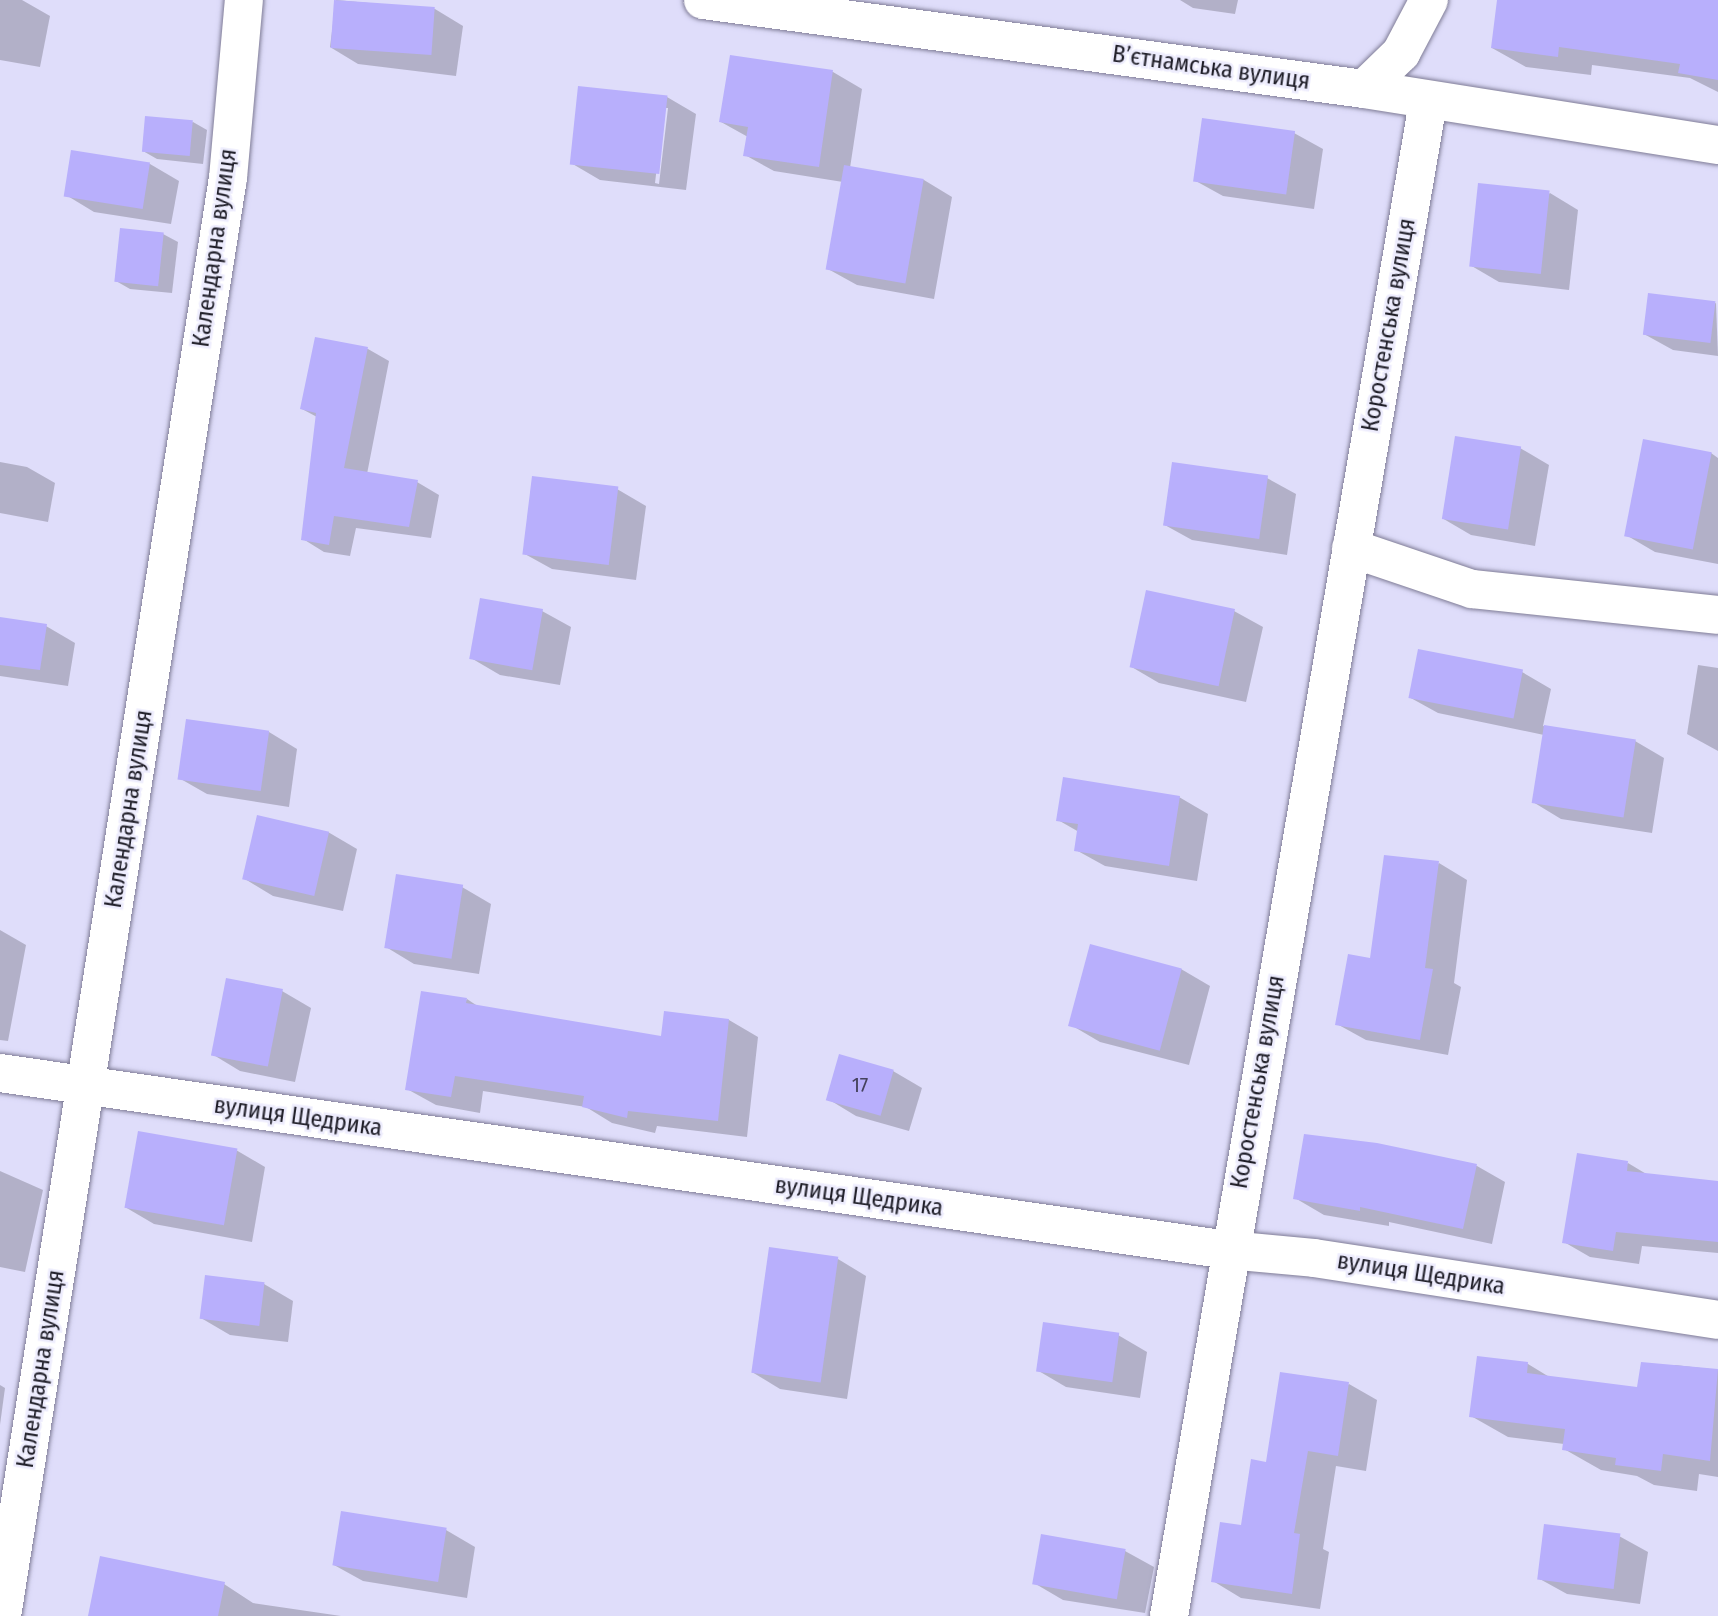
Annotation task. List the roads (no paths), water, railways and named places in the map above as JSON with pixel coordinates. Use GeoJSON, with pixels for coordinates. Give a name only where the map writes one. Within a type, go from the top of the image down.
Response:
{"type":"FeatureCollection","features":[{"type":"Feature","properties":{"kind":"street","name":"Календарна вулиця"},"geometry":{"type":"LineString","coordinates":[[2,1616],[228,178],[244,0]]}},
{"type":"Feature","properties":{"kind":"street","name":"Вʼєтнамська вулиця"},"geometry":{"type":"LineString","coordinates":[[703,0],[1364,89],[1428,102],[1718,145]]}},
{"type":"Feature","properties":{"kind":"street"},"geometry":{"type":"LineString","coordinates":[[1364,89],[1401,53],[1429,0]]}},
{"type":"Feature","properties":{"kind":"street","name":"Коростенська вулиця"},"geometry":{"type":"LineString","coordinates":[[1170,1616],[1228,1250],[1428,102]]}},
{"type":"Feature","properties":{"kind":"street"},"geometry":{"type":"LineString","coordinates":[[1351,548],[1472,589],[1718,615]]}},
{"type":"Feature","properties":{"kind":"street","name":"вулиця Щедрика"},"geometry":{"type":"LineString","coordinates":[[0,1073],[1228,1250],[1314,1258],[1718,1320]]}}]}
